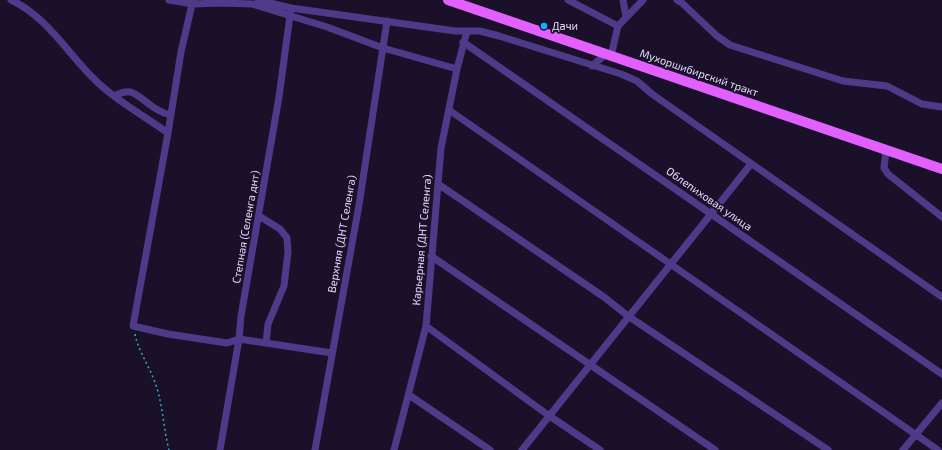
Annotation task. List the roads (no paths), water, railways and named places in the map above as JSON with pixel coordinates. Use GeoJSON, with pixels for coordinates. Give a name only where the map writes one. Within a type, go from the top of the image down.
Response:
{"type":"FeatureCollection","features":[{"type":"Feature","properties":{"kind":"main road","name":"Мухоршибирский тракт"},"geometry":{"type":"LineString","coordinates":[[448,0],[942,169]]}},
{"type":"Feature","properties":{"kind":"street"},"geometry":{"type":"LineString","coordinates":[[11,0],[33,13],[93,78],[114,96],[168,132]]}},
{"type":"Feature","properties":{"kind":"street"},"geometry":{"type":"LineString","coordinates":[[169,0],[252,4],[290,12],[387,21],[455,31],[480,31],[621,74],[637,81],[652,94],[942,297]]}},
{"type":"Feature","properties":{"kind":"street"},"geometry":{"type":"LineString","coordinates":[[258,0],[383,48],[457,69]]}},
{"type":"Feature","properties":{"kind":"street"},"geometry":{"type":"LineString","coordinates":[[568,0],[618,26]]}},
{"type":"Feature","properties":{"kind":"street"},"geometry":{"type":"LineString","coordinates":[[623,0],[626,17]]}},
{"type":"Feature","properties":{"kind":"street"},"geometry":{"type":"LineString","coordinates":[[592,66],[608,55],[618,26],[643,0]]}},
{"type":"Feature","properties":{"kind":"street"},"geometry":{"type":"LineString","coordinates":[[677,0],[717,36],[730,45],[843,81],[887,86],[922,104],[942,107]]}},
{"type":"Feature","properties":{"kind":"street"},"geometry":{"type":"LineString","coordinates":[[193,2],[181,52],[133,326],[168,334],[227,343],[239,339],[332,353]]}},
{"type":"Feature","properties":{"kind":"street","name":"Степная (Селенга днт)"},"geometry":{"type":"LineString","coordinates":[[220,450],[239,339],[240,316],[279,97],[290,12]]}},
{"type":"Feature","properties":{"kind":"street","name":"Верхняя (ДНТ Селенга)"},"geometry":{"type":"LineString","coordinates":[[315,450],[359,204],[387,21]]}},
{"type":"Feature","properties":{"kind":"street","name":"Карьерная (ДНТ Селенга)"},"geometry":{"type":"LineString","coordinates":[[394,450],[426,326],[431,256],[442,148],[457,69],[467,30]]}},
{"type":"Feature","properties":{"kind":"street","name":"Облепиховая улица"},"geometry":{"type":"LineString","coordinates":[[463,42],[942,374]]}},
{"type":"Feature","properties":{"kind":"street"},"geometry":{"type":"LineString","coordinates":[[114,96],[122,92],[131,92],[162,114],[171,115]]}},
{"type":"Feature","properties":{"kind":"street"},"geometry":{"type":"LineString","coordinates":[[449,110],[938,450]]}},
{"type":"Feature","properties":{"kind":"street"},"geometry":{"type":"LineString","coordinates":[[886,150],[884,168],[888,174],[942,217]]}},
{"type":"Feature","properties":{"kind":"street"},"geometry":{"type":"LineString","coordinates":[[522,450],[548,415],[751,164]]}},
{"type":"Feature","properties":{"kind":"street"},"geometry":{"type":"LineString","coordinates":[[438,184],[604,297],[628,316],[828,450]]}},
{"type":"Feature","properties":{"kind":"street"},"geometry":{"type":"LineString","coordinates":[[259,216],[280,229],[287,238],[288,252],[284,286],[268,324],[266,343]]}},
{"type":"Feature","properties":{"kind":"street"},"geometry":{"type":"LineString","coordinates":[[431,256],[715,450]]}},
{"type":"Feature","properties":{"kind":"street"},"geometry":{"type":"LineString","coordinates":[[426,326],[548,415],[600,450]]}},
{"type":"Feature","properties":{"kind":"street"},"geometry":{"type":"LineString","coordinates":[[409,395],[490,450]]}},
{"type":"Feature","properties":{"kind":"street"},"geometry":{"type":"LineString","coordinates":[[903,450],[942,403]]}},
{"type":"Feature","properties":{"kind":"place","name":"Дачи"},"geometry":{"type":"Point","coordinates":[544,26]}}]}
